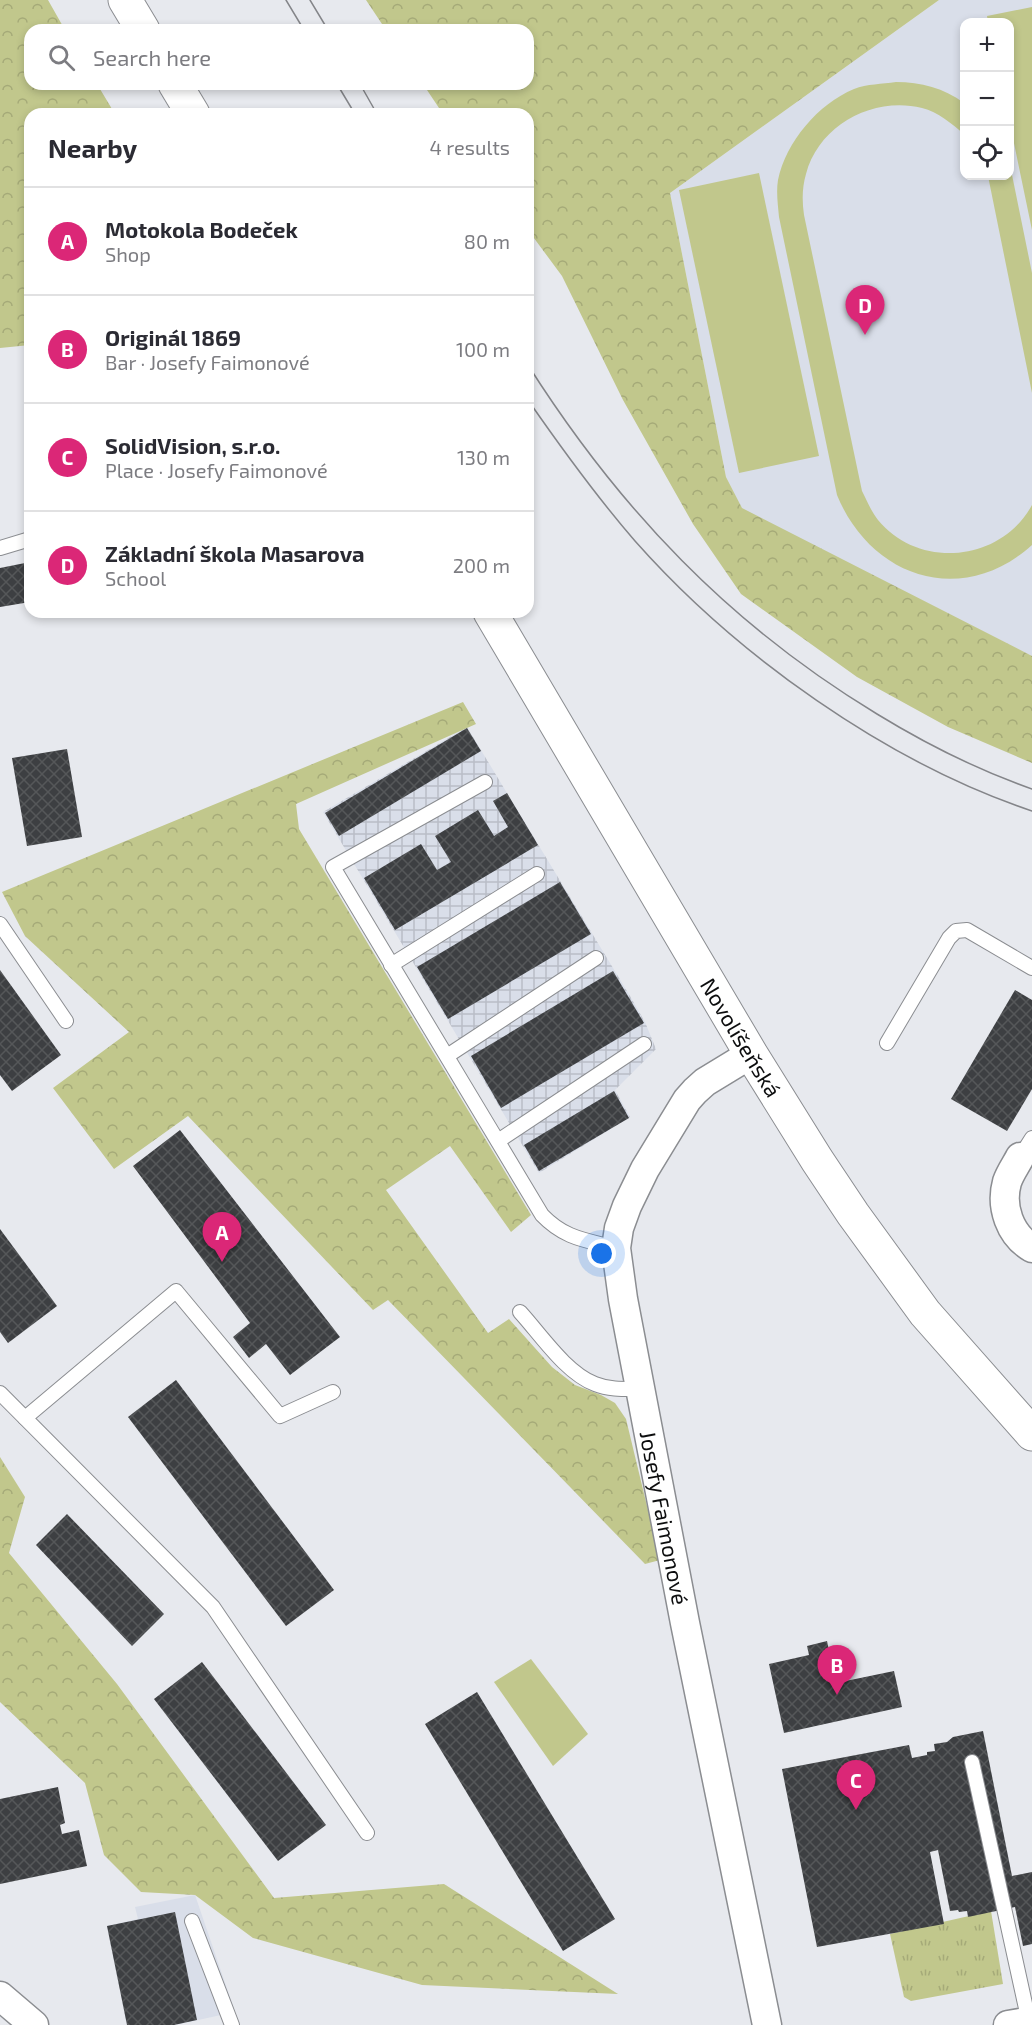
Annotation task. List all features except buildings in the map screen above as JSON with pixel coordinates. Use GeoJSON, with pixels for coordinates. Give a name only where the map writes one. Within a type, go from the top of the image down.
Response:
{"type":"FeatureCollection","features":[{"type":"Feature","properties":{"kind":"street"},"geometry":{"type":"LineString","coordinates":[[125,0],[139,24]]}},
{"type":"Feature","properties":{"kind":"street"},"geometry":{"type":"LineString","coordinates":[[179,90],[189,108]]}},
{"type":"Feature","properties":{"kind":"street","name":"Novolíšeňská"},"geometry":{"type":"LineString","coordinates":[[493,618],[751,1054],[817,1160],[925,1313],[1032,1434]]}},
{"type":"Feature","properties":{"kind":"street","name":"Josefy Faimonové"},"geometry":{"type":"LineString","coordinates":[[751,1054],[705,1082],[687,1100],[645,1169],[627,1206],[619,1228],[616,1248],[620,1282],[685,1623],[767,2025]]}},
{"type":"Feature","properties":{"kind":"street"},"geometry":{"type":"LineString","coordinates":[[1026,1147],[1009,1176],[1004,1198],[1016,1235],[1032,1247]]}},
{"type":"Feature","properties":{"kind":"street"},"geometry":{"type":"LineString","coordinates":[[0,1996],[34,2025]]}},
{"type":"Feature","properties":{"kind":"lane"},"geometry":{"type":"LineString","coordinates":[[0,548],[24,541]]}},
{"type":"Feature","properties":{"kind":"lane"},"geometry":{"type":"LineString","coordinates":[[485,782],[333,867],[542,1215],[553,1227],[564,1234],[616,1248]]}},
{"type":"Feature","properties":{"kind":"lane"},"geometry":{"type":"LineString","coordinates":[[391,965],[537,874]]}},
{"type":"Feature","properties":{"kind":"lane"},"geometry":{"type":"LineString","coordinates":[[0,924],[66,1021]]}},
{"type":"Feature","properties":{"kind":"lane"},"geometry":{"type":"LineString","coordinates":[[887,1043],[949,938],[956,931],[968,930],[1032,968]]}},
{"type":"Feature","properties":{"kind":"lane"},"geometry":{"type":"LineString","coordinates":[[447,1056],[596,958]]}},
{"type":"Feature","properties":{"kind":"lane"},"geometry":{"type":"LineString","coordinates":[[498,1141],[644,1044]]}},
{"type":"Feature","properties":{"kind":"lane"},"geometry":{"type":"LineString","coordinates":[[25,1419],[176,1291],[280,1416],[333,1392]]}},
{"type":"Feature","properties":{"kind":"lane"},"geometry":{"type":"LineString","coordinates":[[520,1312],[574,1372],[594,1384],[616,1389],[641,1389]]}},
{"type":"Feature","properties":{"kind":"lane"},"geometry":{"type":"LineString","coordinates":[[0,1393],[213,1607],[367,1833]]}},
{"type":"Feature","properties":{"kind":"lane"},"geometry":{"type":"LineString","coordinates":[[972,1762],[1023,2023]]}},
{"type":"Feature","properties":{"kind":"lane"},"geometry":{"type":"LineString","coordinates":[[192,1921],[232,2025]]}},
{"type":"Feature","properties":{"kind":"shaded area"},"geometry":{"type":"Polygon","coordinates":[[[939,0],[1032,0],[1032,656],[742,509],[726,477],[670,193],[939,0]]]}},
{"type":"Feature","properties":{"kind":"shaded area"},"geometry":{"type":"Polygon","coordinates":[[[467,727],[630,996],[645,1022],[656,1049],[615,1090],[630,1117],[539,1173],[323,812],[467,727]]]}},
{"type":"Feature","properties":{"kind":"shaded area"},"geometry":{"type":"Polygon","coordinates":[[[195,1895],[235,2012],[175,2025],[127,2025],[107,1926],[138,1919],[135,1907],[195,1895]]]}},
{"type":"Feature","properties":{"kind":"green space"},"geometry":{"type":"Polygon","coordinates":[[[0,0],[48,0],[62,24],[24,24],[24,90],[101,90],[111,108],[24,108],[24,346],[0,348],[0,0]]]}},
{"type":"Feature","properties":{"kind":"green space"},"geometry":{"type":"Polygon","coordinates":[[[366,0],[939,0],[670,193],[726,477],[742,508],[1032,656],[1032,763],[948,727],[857,677],[741,594],[693,524],[623,400],[562,276],[534,238],[534,108],[439,108],[427,90],[534,90],[534,24],[382,24],[366,0]]]}},
{"type":"Feature","properties":{"kind":"green space"},"geometry":{"type":"Polygon","coordinates":[[[1032,7],[1032,230],[1014,143],[1014,18],[987,18],[987,16],[1032,7]]]}},
{"type":"Feature","properties":{"kind":"green space"},"geometry":{"type":"Polygon","coordinates":[[[914,83],[948,93],[960,100],[960,131],[934,112],[922,108],[903,105],[885,106],[867,111],[835,128],[823,141],[806,174],[804,215],[862,491],[878,520],[895,536],[915,547],[937,552],[959,553],[980,548],[1001,538],[1018,524],[1032,505],[1032,545],[1005,564],[977,575],[949,579],[921,575],[895,564],[872,547],[852,524],[837,495],[779,217],[777,185],[788,152],[796,138],[816,114],[841,96],[869,85],[914,83]]]}},
{"type":"Feature","properties":{"kind":"green space"},"geometry":{"type":"Polygon","coordinates":[[[759,173],[819,456],[739,473],[679,190],[759,173]]]}},
{"type":"Feature","properties":{"kind":"green space"},"geometry":{"type":"Polygon","coordinates":[[[989,180],[1013,180],[1032,273],[1032,393],[989,180]]]}},
{"type":"Feature","properties":{"kind":"green space"},"geometry":{"type":"Polygon","coordinates":[[[463,702],[476,724],[296,804],[299,829],[531,1215],[511,1232],[450,1146],[386,1190],[488,1333],[509,1319],[552,1367],[575,1385],[615,1403],[626,1419],[660,1560],[645,1564],[388,1300],[373,1310],[188,1116],[114,1169],[53,1088],[129,1032],[25,936],[2,892],[463,702]]]}},
{"type":"Feature","properties":{"kind":"green space"},"geometry":{"type":"Polygon","coordinates":[[[0,1457],[25,1497],[9,1553],[117,1684],[274,1898],[444,1884],[618,1994],[422,1985],[253,1938],[195,1895],[141,1892],[104,1855],[85,1783],[0,1702],[0,1457]]]}},
{"type":"Feature","properties":{"kind":"green space"},"geometry":{"type":"Polygon","coordinates":[[[531,1659],[588,1734],[553,1766],[494,1682],[531,1659]]]}},
{"type":"Feature","properties":{"kind":"green space"},"geometry":{"type":"Polygon","coordinates":[[[991,1911],[1003,1984],[911,2001],[904,1997],[890,1934],[991,1911]]]}},
{"type":"Feature","properties":{"kind":"tram line"},"geometry":{"type":"LineString","coordinates":[[286,0],[300,24]]}},
{"type":"Feature","properties":{"kind":"tram line"},"geometry":{"type":"LineString","coordinates":[[310,0],[324,24]]}},
{"type":"Feature","properties":{"kind":"tram line"},"geometry":{"type":"LineString","coordinates":[[341,90],[351,108]]}},
{"type":"Feature","properties":{"kind":"tram line"},"geometry":{"type":"LineString","coordinates":[[363,90],[374,108]]}},
{"type":"Feature","properties":{"kind":"tram line"},"geometry":{"type":"LineString","coordinates":[[534,374],[563,418],[640,516],[726,603],[773,642],[877,714],[953,756],[1032,789]]}},
{"type":"Feature","properties":{"kind":"tram line"},"geometry":{"type":"LineString","coordinates":[[534,408],[580,472],[635,541],[675,583],[767,664],[869,734],[923,764],[977,790],[1032,811]]}},
{"type":"Feature","properties":{"kind":"place","name":"Základní škola Masarova"},"geometry":{"type":"Point","coordinates":[865,335]}},
{"type":"Feature","properties":{"kind":"place","name":"Motokola Bodeček"},"geometry":{"type":"Point","coordinates":[222,1262]}},
{"type":"Feature","properties":{"kind":"place","name":"Originál 1869"},"geometry":{"type":"Point","coordinates":[837,1695]}},
{"type":"Feature","properties":{"kind":"place","name":"SolidVision, s.r.o."},"geometry":{"type":"Point","coordinates":[856,1810]}}]}
